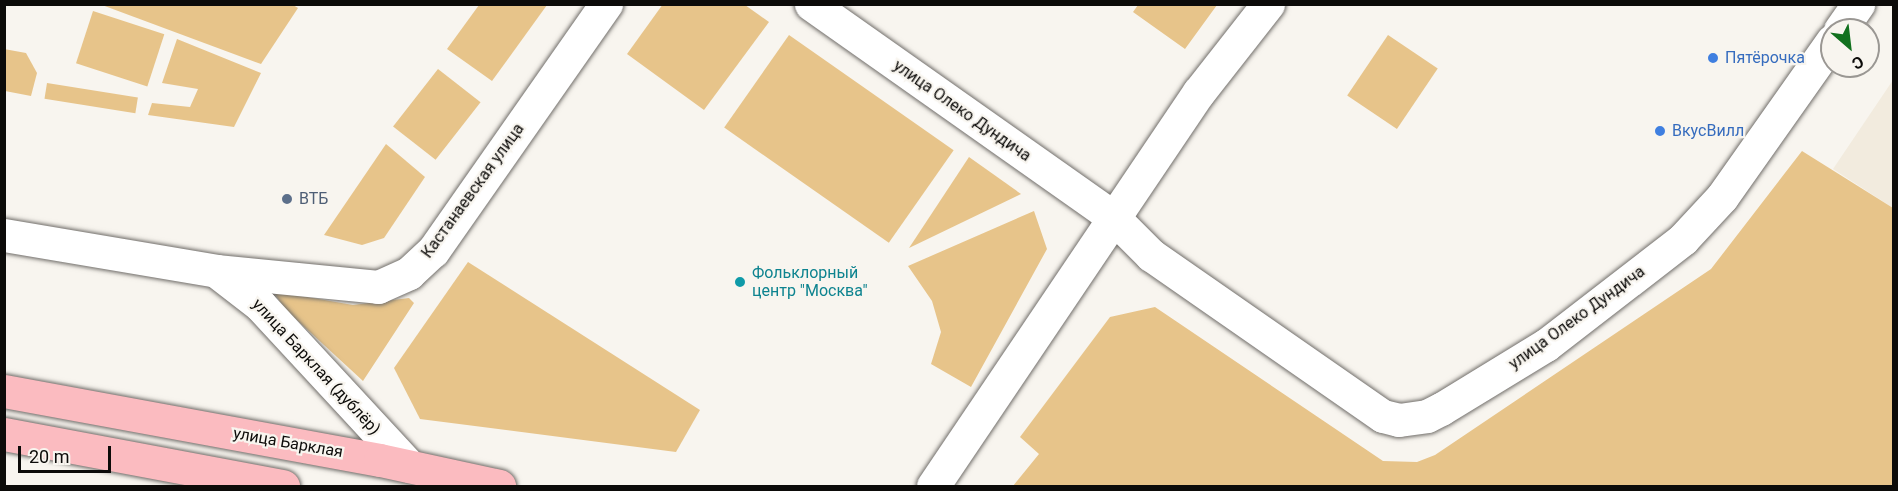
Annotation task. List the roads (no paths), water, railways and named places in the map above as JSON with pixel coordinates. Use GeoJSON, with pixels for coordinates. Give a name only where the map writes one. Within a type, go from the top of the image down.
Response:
{"type":"FeatureCollection","features":[{"type":"Feature","properties":{"kind":"main road","name":"улица Барклая"},"geometry":{"type":"LineString","coordinates":[[4,391],[409,466],[499,486]]}},
{"type":"Feature","properties":{"kind":"main road"},"geometry":{"type":"LineString","coordinates":[[4,434],[283,486]]}},
{"type":"Feature","properties":{"kind":"street","name":"Кастанаевская улица"},"geometry":{"type":"LineString","coordinates":[[216,271],[378,287],[409,273],[433,250],[606,4]]}},
{"type":"Feature","properties":{"kind":"street","name":"улица Олеко Дундича"},"geometry":{"type":"LineString","coordinates":[[811,4],[1113,217],[1151,255],[1383,416],[1399,420],[1427,416],[1546,345],[1683,239],[1722,196],[1820,58]]}},
{"type":"Feature","properties":{"kind":"street"},"geometry":{"type":"LineString","coordinates":[[933,486],[1113,217],[1200,92],[1268,4]]}},
{"type":"Feature","properties":{"kind":"street"},"geometry":{"type":"LineString","coordinates":[[1848,18],[1858,4]]}},
{"type":"Feature","properties":{"kind":"street","name":"улица Барклая (дублёр)"},"geometry":{"type":"LineString","coordinates":[[4,235],[216,271],[260,305],[409,466]]}},
{"type":"Feature","properties":{"kind":"place","name":"Пятёрочка"},"geometry":{"type":"Point","coordinates":[1713,58]}},
{"type":"Feature","properties":{"kind":"place","name":"ВкусВилл"},"geometry":{"type":"Point","coordinates":[1660,131]}},
{"type":"Feature","properties":{"kind":"place","name":"ВТБ"},"geometry":{"type":"Point","coordinates":[287,199]}},
{"type":"Feature","properties":{"kind":"place","name":"Фольклорный центр \"Москва\""},"geometry":{"type":"Point","coordinates":[740,282]}}]}
